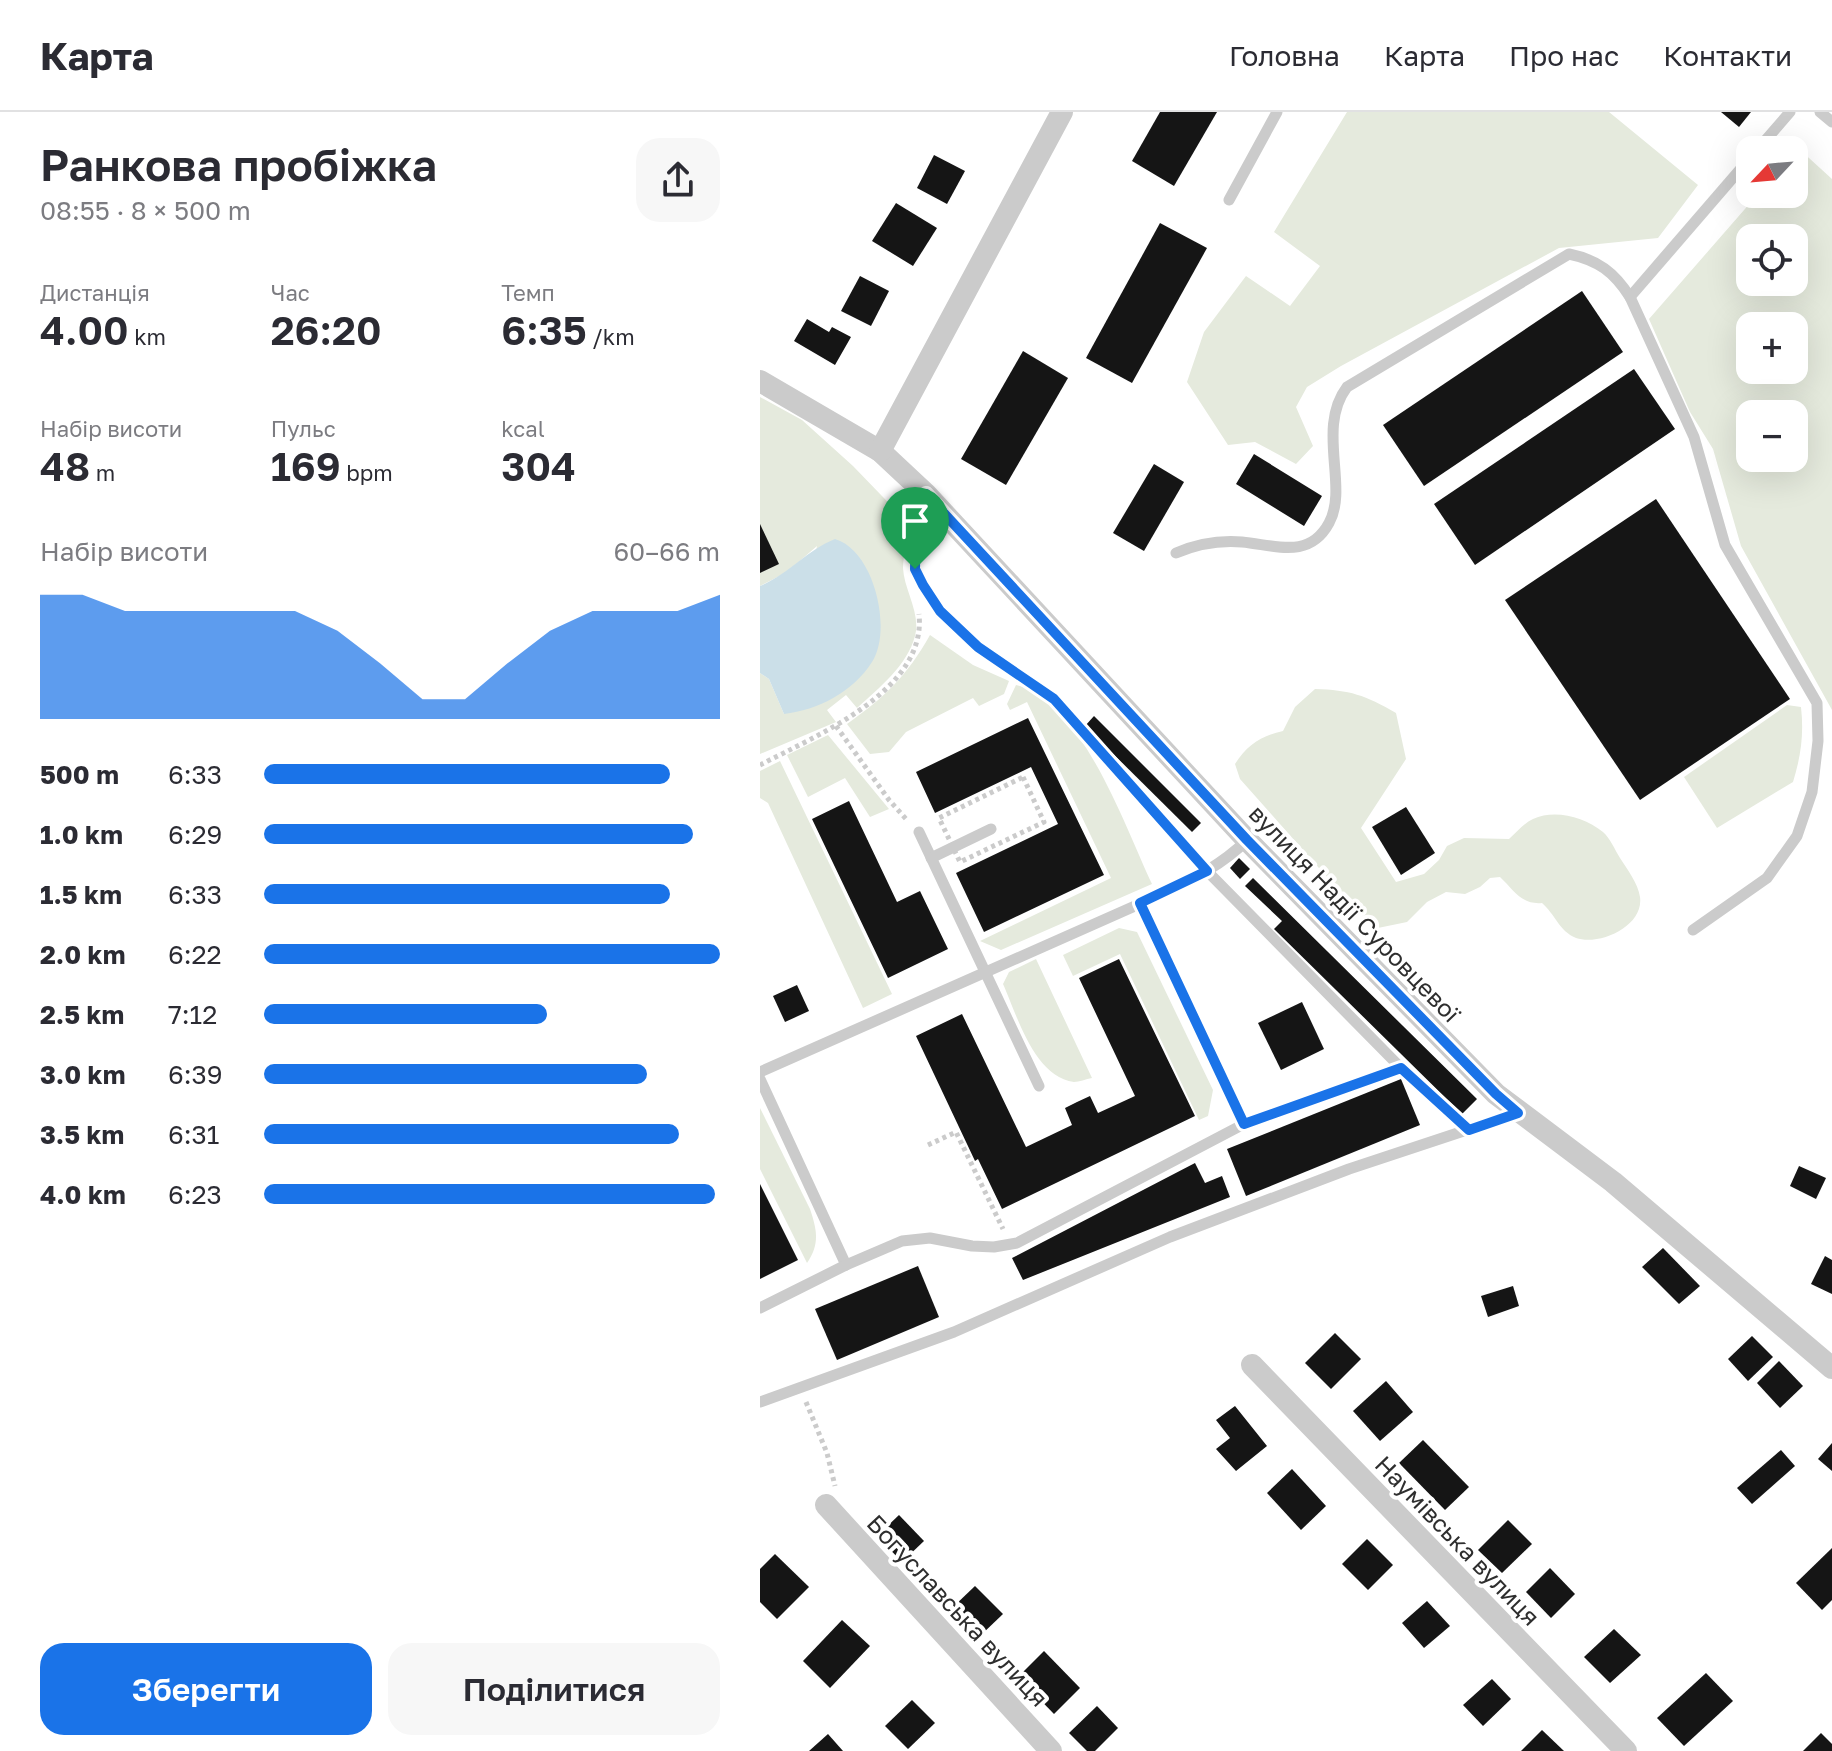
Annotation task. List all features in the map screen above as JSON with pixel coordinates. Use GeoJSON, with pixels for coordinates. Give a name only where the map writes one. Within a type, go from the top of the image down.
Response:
{"type":"FeatureCollection","features":[{"type":"Feature","properties":{"kind":"street"},"geometry":{"type":"LineString","coordinates":[[880,451],[1062,112]]}},
{"type":"Feature","properties":{"kind":"street","name":"вулиця Надії Суровцевої"},"geometry":{"type":"LineString","coordinates":[[760,381],[880,451],[926,494],[1247,840],[1496,1094],[1613,1182],[1832,1368]]}},
{"type":"Feature","properties":{"kind":"street","name":"Наумівська вулиця"},"geometry":{"type":"LineString","coordinates":[[1252,1365],[1626,1751]]}},
{"type":"Feature","properties":{"kind":"street","name":"Богуславська вулиця"},"geometry":{"type":"LineString","coordinates":[[826,1505],[1051,1751]]}},
{"type":"Feature","properties":{"kind":"lane"},"geometry":{"type":"LineString","coordinates":[[1229,200],[1277,112]]}},
{"type":"Feature","properties":{"kind":"lane"},"geometry":{"type":"LineString","coordinates":[[1769,136],[1790,112]]}},
{"type":"Feature","properties":{"kind":"lane"},"geometry":{"type":"LineString","coordinates":[[1820,112],[1832,122]]}},
{"type":"Feature","properties":{"kind":"lane"},"geometry":{"type":"LineString","coordinates":[[1630,297],[1736,174]]}},
{"type":"Feature","properties":{"kind":"lane"},"geometry":{"type":"LineString","coordinates":[[1176,553],[1195,545],[1219,541],[1281,549],[1305,547],[1313,542],[1331,520],[1335,505],[1333,432],[1337,400],[1347,387],[1569,254],[1588,258],[1605,267],[1619,280],[1630,297],[1694,437],[1725,545],[1817,703],[1818,741],[1812,792],[1797,836],[1767,878],[1693,930]]}},
{"type":"Feature","properties":{"kind":"lane"},"geometry":{"type":"LineString","coordinates":[[915,569],[940,611],[978,647],[1054,699],[1207,871],[1401,1068],[1469,1130]]}},
{"type":"Feature","properties":{"kind":"lane"},"geometry":{"type":"LineString","coordinates":[[931,858],[991,829]]}},
{"type":"Feature","properties":{"kind":"lane"},"geometry":{"type":"LineString","coordinates":[[919,832],[1039,1086]]}},
{"type":"Feature","properties":{"kind":"lane"},"geometry":{"type":"LineString","coordinates":[[760,1072],[1140,903],[1207,871],[1233,854],[1247,840]]}},
{"type":"Feature","properties":{"kind":"lane"},"geometry":{"type":"LineString","coordinates":[[1140,903],[1244,1124]]}},
{"type":"Feature","properties":{"kind":"lane"},"geometry":{"type":"LineString","coordinates":[[760,1308],[846,1265],[914,1238],[972,1246],[1017,1243],[1244,1124],[1401,1068]]}},
{"type":"Feature","properties":{"kind":"lane"},"geometry":{"type":"LineString","coordinates":[[760,1079],[846,1265]]}},
{"type":"Feature","properties":{"kind":"lane"},"geometry":{"type":"LineString","coordinates":[[760,1402],[954,1332],[1170,1237],[1349,1169],[1518,1113]]}},
{"type":"Feature","properties":{"kind":"path"},"geometry":{"type":"LineString","coordinates":[[915,569],[916,529],[926,494]]}},
{"type":"Feature","properties":{"kind":"path"},"geometry":{"type":"LineString","coordinates":[[760,765],[856,715],[895,678],[915,655],[921,634],[919,609]]}},
{"type":"Feature","properties":{"kind":"path"},"geometry":{"type":"LineString","coordinates":[[836,726],[889,800],[919,832]]}},
{"type":"Feature","properties":{"kind":"path"},"geometry":{"type":"LineString","coordinates":[[928,1145],[956,1132],[1010,1244]]}},
{"type":"Feature","properties":{"kind":"path"},"geometry":{"type":"LineString","coordinates":[[800,1388],[827,1453],[838,1496],[826,1505]]}},
{"type":"Feature","properties":{"kind":"shaded area"},"geometry":{"type":"Polygon","coordinates":[[[1347,112],[1609,112],[1698,185],[1658,238],[1559,248],[1307,387],[1296,407],[1313,446],[1296,464],[1255,442],[1228,445],[1187,382],[1204,332],[1246,276],[1290,306],[1320,266],[1274,232],[1347,112]]]}},
{"type":"Feature","properties":{"kind":"shaded area"},"geometry":{"type":"Polygon","coordinates":[[[1808,157],[1832,179],[1832,710],[1741,546],[1713,449],[1690,412],[1649,319],[1746,208],[1808,208],[1808,157]]]}},
{"type":"Feature","properties":{"kind":"shaded area"},"geometry":{"type":"Polygon","coordinates":[[[760,397],[802,420],[853,466],[910,525],[903,568],[916,627],[911,647],[899,667],[857,708],[846,695],[827,710],[836,722],[760,754],[760,673],[769,679],[784,714],[817,546],[787,572],[760,586],[760,397]]]}},
{"type":"Feature","properties":{"kind":"shaded area"},"geometry":{"type":"Polygon","coordinates":[[[930,635],[973,665],[1009,681],[1004,694],[979,706],[973,698],[906,732],[889,752],[870,754],[847,724],[894,685],[930,635]]]}},
{"type":"Feature","properties":{"kind":"shaded area"},"geometry":{"type":"Polygon","coordinates":[[[1016,685],[1039,695],[1061,713],[1080,739],[1114,800],[1152,884],[1001,950],[980,941],[1111,878],[1027,702],[1010,710],[1007,704],[1016,685]]]}},
{"type":"Feature","properties":{"kind":"shaded area"},"geometry":{"type":"Polygon","coordinates":[[[1315,689],[1357,695],[1396,713],[1406,759],[1361,828],[1396,882],[1424,874],[1439,860],[1447,846],[1464,838],[1509,839],[1533,819],[1551,815],[1569,816],[1587,822],[1608,837],[1639,892],[1635,917],[1628,925],[1608,936],[1586,940],[1576,938],[1565,931],[1542,903],[1523,899],[1500,877],[1490,878],[1465,894],[1446,892],[1427,902],[1407,922],[1373,929],[1240,779],[1235,764],[1255,742],[1283,731],[1295,707],[1315,689]]]}},
{"type":"Feature","properties":{"kind":"shaded area"},"geometry":{"type":"Polygon","coordinates":[[[1787,705],[1801,707],[1802,717],[1801,745],[1793,782],[1717,828],[1684,777],[1787,705]]]}},
{"type":"Feature","properties":{"kind":"shaded area"},"geometry":{"type":"Polygon","coordinates":[[[828,735],[889,809],[870,817],[845,778],[808,797],[787,755],[828,735]]]}},
{"type":"Feature","properties":{"kind":"shaded area"},"geometry":{"type":"Polygon","coordinates":[[[780,761],[892,994],[863,1008],[768,803],[760,798],[760,771],[780,761]]]}},
{"type":"Feature","properties":{"kind":"shaded area"},"geometry":{"type":"Polygon","coordinates":[[[1119,928],[1137,932],[1213,1090],[1208,1116],[1199,1120],[1120,954],[1073,976],[1063,955],[1119,928]]]}},
{"type":"Feature","properties":{"kind":"shaded area"},"geometry":{"type":"Polygon","coordinates":[[[1036,959],[1092,1078],[1074,1082],[1060,1078],[1038,1057],[1021,1027],[1003,984],[1009,972],[1036,959]]]}},
{"type":"Feature","properties":{"kind":"shaded area"},"geometry":{"type":"Polygon","coordinates":[[[760,1108],[810,1209],[816,1243],[807,1263],[760,1169],[760,1108]]]}},
{"type":"Feature","properties":{"kind":"water"},"geometry":{"type":"Polygon","coordinates":[[[835,539],[849,546],[869,574],[880,612],[878,648],[864,673],[845,691],[822,704],[784,714],[769,679],[760,673],[760,586],[835,539]]]}},
{"type":"Feature","properties":{"kind":"building"},"geometry":{"type":"Polygon","coordinates":[[[1160,112],[1217,112],[1174,186],[1132,161],[1160,112]]]}},
{"type":"Feature","properties":{"kind":"building"},"geometry":{"type":"Polygon","coordinates":[[[1721,112],[1751,112],[1739,127],[1721,112]]]}},
{"type":"Feature","properties":{"kind":"building"},"geometry":{"type":"Polygon","coordinates":[[[934,155],[965,171],[947,204],[917,188],[934,155]]]}},
{"type":"Feature","properties":{"kind":"building"},"geometry":{"type":"Polygon","coordinates":[[[896,203],[937,228],[913,266],[872,241],[896,203]]]}},
{"type":"Feature","properties":{"kind":"building"},"geometry":{"type":"Polygon","coordinates":[[[1160,223],[1207,248],[1132,383],[1086,358],[1160,223]]]}},
{"type":"Feature","properties":{"kind":"building"},"geometry":{"type":"Polygon","coordinates":[[[860,276],[889,291],[871,326],[841,311],[860,276]]]}},
{"type":"Feature","properties":{"kind":"building"},"geometry":{"type":"Polygon","coordinates":[[[1582,291],[1623,352],[1424,486],[1383,425],[1582,291]]]}},
{"type":"Feature","properties":{"kind":"building"},"geometry":{"type":"Polygon","coordinates":[[[807,319],[829,332],[832,327],[851,337],[835,365],[794,341],[807,319]]]}},
{"type":"Feature","properties":{"kind":"building"},"geometry":{"type":"Polygon","coordinates":[[[1023,351],[1068,378],[1006,485],[961,459],[1023,351]]]}},
{"type":"Feature","properties":{"kind":"building"},"geometry":{"type":"Polygon","coordinates":[[[1634,369],[1675,429],[1475,565],[1434,504],[1634,369]]]}},
{"type":"Feature","properties":{"kind":"building"},"geometry":{"type":"Polygon","coordinates":[[[1254,454],[1322,496],[1304,526],[1236,484],[1254,454]]]}},
{"type":"Feature","properties":{"kind":"building"},"geometry":{"type":"Polygon","coordinates":[[[1154,464],[1184,482],[1144,551],[1113,533],[1154,464]]]}},
{"type":"Feature","properties":{"kind":"building"},"geometry":{"type":"Polygon","coordinates":[[[1656,499],[1790,699],[1640,800],[1505,600],[1656,499]]]}},
{"type":"Feature","properties":{"kind":"building"},"geometry":{"type":"Polygon","coordinates":[[[760,524],[779,564],[760,573],[760,524]]]}},
{"type":"Feature","properties":{"kind":"building"},"geometry":{"type":"Polygon","coordinates":[[[1094,716],[1201,823],[1192,832],[1085,726],[1094,716]]]}},
{"type":"Feature","properties":{"kind":"building"},"geometry":{"type":"Polygon","coordinates":[[[1028,718],[1104,875],[984,932],[956,873],[1058,824],[1031,767],[935,813],[916,772],[1028,718]]]}},
{"type":"Feature","properties":{"kind":"building"},"geometry":{"type":"Polygon","coordinates":[[[849,801],[897,902],[920,891],[948,949],[888,978],[812,819],[849,801]]]}},
{"type":"Feature","properties":{"kind":"building"},"geometry":{"type":"Polygon","coordinates":[[[1406,807],[1435,853],[1401,875],[1372,827],[1406,807]]]}},
{"type":"Feature","properties":{"kind":"building"},"geometry":{"type":"Polygon","coordinates":[[[1239,858],[1250,869],[1240,879],[1230,868],[1239,858]]]}},
{"type":"Feature","properties":{"kind":"building"},"geometry":{"type":"Polygon","coordinates":[[[1253,878],[1477,1099],[1462,1114],[1274,929],[1282,921],[1245,886],[1253,878]]]}},
{"type":"Feature","properties":{"kind":"building"},"geometry":{"type":"Polygon","coordinates":[[[1119,959],[1195,1116],[1002,1209],[978,1159],[975,1161],[916,1036],[962,1014],[1026,1147],[1072,1125],[1065,1108],[1077,1102],[1090,1096],[1098,1113],[1135,1096],[1079,978],[1119,959]]]}},
{"type":"Feature","properties":{"kind":"building"},"geometry":{"type":"Polygon","coordinates":[[[797,985],[809,1011],[785,1022],[773,996],[797,985]]]}},
{"type":"Feature","properties":{"kind":"building"},"geometry":{"type":"Polygon","coordinates":[[[1302,1002],[1324,1049],[1281,1070],[1258,1023],[1302,1002]]]}},
{"type":"Feature","properties":{"kind":"building"},"geometry":{"type":"Polygon","coordinates":[[[1401,1079],[1420,1125],[1246,1196],[1227,1149],[1401,1079]]]}},
{"type":"Feature","properties":{"kind":"building"},"geometry":{"type":"Polygon","coordinates":[[[1195,1163],[1205,1183],[1222,1176],[1230,1197],[1023,1280],[1012,1258],[1195,1163]]]}},
{"type":"Feature","properties":{"kind":"building"},"geometry":{"type":"Polygon","coordinates":[[[1799,1166],[1826,1178],[1816,1199],[1790,1186],[1799,1166]]]}},
{"type":"Feature","properties":{"kind":"building"},"geometry":{"type":"Polygon","coordinates":[[[760,1184],[798,1260],[760,1279],[760,1184]]]}},
{"type":"Feature","properties":{"kind":"building"},"geometry":{"type":"Polygon","coordinates":[[[1663,1248],[1700,1286],[1679,1304],[1642,1267],[1663,1248]]]}},
{"type":"Feature","properties":{"kind":"building"},"geometry":{"type":"Polygon","coordinates":[[[1825,1256],[1832,1260],[1832,1294],[1811,1284],[1825,1256]]]}},
{"type":"Feature","properties":{"kind":"building"},"geometry":{"type":"Polygon","coordinates":[[[918,1266],[939,1317],[837,1360],[815,1309],[918,1266]]]}},
{"type":"Feature","properties":{"kind":"building"},"geometry":{"type":"Polygon","coordinates":[[[1513,1286],[1519,1306],[1488,1317],[1481,1296],[1513,1286]]]}},
{"type":"Feature","properties":{"kind":"building"},"geometry":{"type":"Polygon","coordinates":[[[1335,1333],[1361,1359],[1331,1389],[1305,1363],[1335,1333]]]}},
{"type":"Feature","properties":{"kind":"building"},"geometry":{"type":"Polygon","coordinates":[[[1752,1336],[1773,1357],[1748,1381],[1728,1359],[1752,1336]]]}},
{"type":"Feature","properties":{"kind":"building"},"geometry":{"type":"Polygon","coordinates":[[[1779,1361],[1803,1386],[1780,1408],[1757,1383],[1779,1361]]]}},
{"type":"Feature","properties":{"kind":"building"},"geometry":{"type":"Polygon","coordinates":[[[1386,1381],[1413,1412],[1380,1441],[1353,1411],[1386,1381]]]}},
{"type":"Feature","properties":{"kind":"building"},"geometry":{"type":"Polygon","coordinates":[[[1235,1406],[1267,1446],[1236,1471],[1216,1449],[1230,1438],[1216,1420],[1235,1406]]]}},
{"type":"Feature","properties":{"kind":"building"},"geometry":{"type":"Polygon","coordinates":[[[1423,1440],[1469,1487],[1445,1510],[1399,1463],[1423,1440]]]}},
{"type":"Feature","properties":{"kind":"building"},"geometry":{"type":"Polygon","coordinates":[[[1832,1443],[1832,1471],[1818,1459],[1832,1443]]]}},
{"type":"Feature","properties":{"kind":"building"},"geometry":{"type":"Polygon","coordinates":[[[1781,1450],[1795,1466],[1752,1504],[1737,1488],[1781,1450]]]}},
{"type":"Feature","properties":{"kind":"building"},"geometry":{"type":"Polygon","coordinates":[[[1292,1469],[1326,1506],[1301,1530],[1267,1493],[1292,1469]]]}},
{"type":"Feature","properties":{"kind":"building"},"geometry":{"type":"Polygon","coordinates":[[[899,1515],[924,1541],[902,1562],[877,1536],[899,1515]]]}},
{"type":"Feature","properties":{"kind":"building"},"geometry":{"type":"Polygon","coordinates":[[[1508,1520],[1532,1544],[1502,1573],[1478,1550],[1508,1520]]]}},
{"type":"Feature","properties":{"kind":"building"},"geometry":{"type":"Polygon","coordinates":[[[1367,1539],[1393,1565],[1368,1590],[1342,1564],[1367,1539]]]}},
{"type":"Feature","properties":{"kind":"building"},"geometry":{"type":"Polygon","coordinates":[[[1832,1548],[1832,1600],[1822,1610],[1796,1583],[1832,1548]]]}},
{"type":"Feature","properties":{"kind":"building"},"geometry":{"type":"Polygon","coordinates":[[[775,1554],[809,1587],[777,1619],[760,1602],[760,1569],[775,1554]]]}},
{"type":"Feature","properties":{"kind":"building"},"geometry":{"type":"Polygon","coordinates":[[[1550,1568],[1575,1594],[1551,1618],[1526,1592],[1550,1568]]]}},
{"type":"Feature","properties":{"kind":"building"},"geometry":{"type":"Polygon","coordinates":[[[975,1586],[1003,1614],[980,1636],[952,1608],[975,1586]]]}},
{"type":"Feature","properties":{"kind":"building"},"geometry":{"type":"Polygon","coordinates":[[[1427,1601],[1450,1626],[1424,1648],[1402,1623],[1427,1601]]]}},
{"type":"Feature","properties":{"kind":"building"},"geometry":{"type":"Polygon","coordinates":[[[842,1620],[870,1646],[830,1688],[803,1661],[842,1620]]]}},
{"type":"Feature","properties":{"kind":"building"},"geometry":{"type":"Polygon","coordinates":[[[1614,1629],[1641,1655],[1610,1683],[1584,1657],[1614,1629]]]}},
{"type":"Feature","properties":{"kind":"building"},"geometry":{"type":"Polygon","coordinates":[[[1044,1651],[1080,1688],[1054,1714],[1018,1677],[1044,1651]]]}},
{"type":"Feature","properties":{"kind":"building"},"geometry":{"type":"Polygon","coordinates":[[[1706,1673],[1733,1701],[1684,1746],[1657,1718],[1706,1673]]]}},
{"type":"Feature","properties":{"kind":"building"},"geometry":{"type":"Polygon","coordinates":[[[1492,1679],[1511,1699],[1483,1726],[1463,1705],[1492,1679]]]}},
{"type":"Feature","properties":{"kind":"building"},"geometry":{"type":"Polygon","coordinates":[[[912,1700],[935,1723],[908,1749],[885,1726],[912,1700]]]}},
{"type":"Feature","properties":{"kind":"building"},"geometry":{"type":"Polygon","coordinates":[[[1097,1706],[1118,1728],[1095,1751],[1087,1751],[1069,1733],[1097,1706]]]}},
{"type":"Feature","properties":{"kind":"building"},"geometry":{"type":"Polygon","coordinates":[[[1542,1730],[1564,1751],[1521,1751],[1542,1730]]]}},
{"type":"Feature","properties":{"kind":"building"},"geometry":{"type":"Polygon","coordinates":[[[1821,1733],[1832,1744],[1832,1751],[1803,1751],[1821,1733]]]}},
{"type":"Feature","properties":{"kind":"building"},"geometry":{"type":"Polygon","coordinates":[[[828,1734],[843,1751],[809,1751],[828,1734]]]}},
{"type":"Feature","properties":{"kind":"route"},"geometry":{"type":"LineString","coordinates":[[926,494],[1247,840],[1518,1113],[1469,1130],[1401,1068],[1244,1124],[1140,903],[1207,871],[1054,699],[978,647],[940,611],[915,569],[916,529],[926,494]]}}]}
